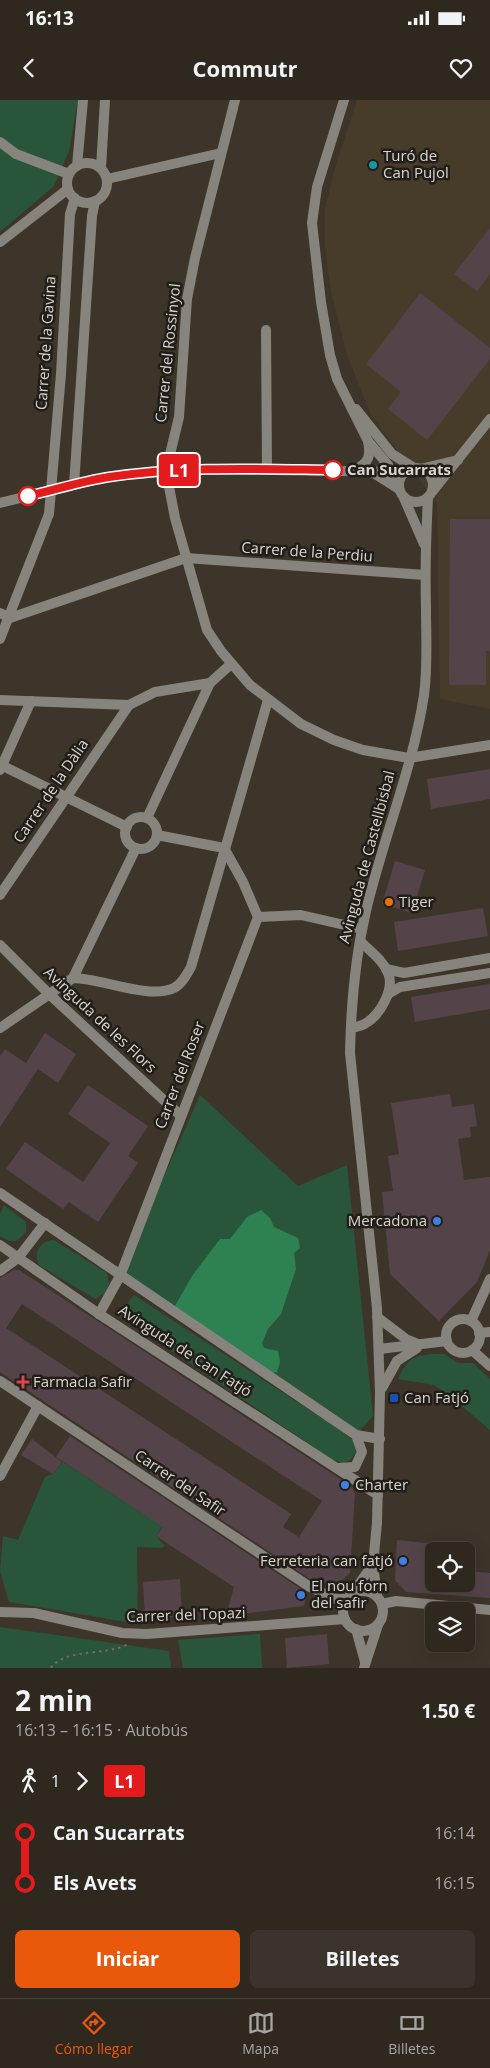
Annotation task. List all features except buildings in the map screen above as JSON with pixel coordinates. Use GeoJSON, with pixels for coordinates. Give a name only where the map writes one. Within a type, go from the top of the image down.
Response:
{"type":"FeatureCollection","features":[{"type":"Feature","properties":{"kind":"street"},"geometry":{"type":"LineString","coordinates":[[77,166],[83,100]]}},
{"type":"Feature","properties":{"kind":"street"},"geometry":{"type":"LineString","coordinates":[[74,485],[92,216],[95,202],[106,190],[107,179],[101,168],[105,100]]}},
{"type":"Feature","properties":{"kind":"street","name":"Carrer del Rossinyol"},"geometry":{"type":"LineString","coordinates":[[235,100],[187,299],[179,417],[166,471],[175,518],[207,630],[231,664],[250,685],[301,724],[334,740],[362,750],[409,758],[490,745]]}},
{"type":"Feature","properties":{"kind":"street","name":"Avinguda de Castellbisbal"},"geometry":{"type":"LineString","coordinates":[[344,100],[317,187],[312,223],[320,302],[330,356],[337,379],[368,441],[392,471],[425,548]]}},
{"type":"Feature","properties":{"kind":"street"},"geometry":{"type":"LineString","coordinates":[[0,142],[16,154],[69,174]]}},
{"type":"Feature","properties":{"kind":"street"},"geometry":{"type":"LineString","coordinates":[[107,179],[222,153]]}},
{"type":"Feature","properties":{"kind":"street"},"geometry":{"type":"LineString","coordinates":[[95,202],[86,203],[75,198],[68,188],[69,174],[77,166],[86,163],[101,168]]}},
{"type":"Feature","properties":{"kind":"street"},"geometry":{"type":"LineString","coordinates":[[0,242],[68,188]]}},
{"type":"Feature","properties":{"kind":"street","name":"Carrer de la Gavina"},"geometry":{"type":"LineString","coordinates":[[0,639],[5,615],[46,525],[51,491],[61,374],[70,214],[75,198]]}},
{"type":"Feature","properties":{"kind":"street"},"geometry":{"type":"LineString","coordinates":[[266,330],[267,470]]}},
{"type":"Feature","properties":{"kind":"street","name":"Avinguda de Castellbisbal"},"geometry":{"type":"LineString","coordinates":[[348,403],[359,412],[392,454],[413,469]]}},
{"type":"Feature","properties":{"kind":"street"},"geometry":{"type":"LineString","coordinates":[[372,472],[401,490],[415,503],[430,496],[490,418]]}},
{"type":"Feature","properties":{"kind":"street"},"geometry":{"type":"LineString","coordinates":[[355,470],[366,464],[370,456],[368,441]]}},
{"type":"Feature","properties":{"kind":"street"},"geometry":{"type":"LineString","coordinates":[[0,503],[108,477],[166,471],[192,469],[355,470],[372,472],[413,469],[458,460]]}},
{"type":"Feature","properties":{"kind":"street"},"geometry":{"type":"LineString","coordinates":[[401,490],[413,469]]}},
{"type":"Feature","properties":{"kind":"street"},"geometry":{"type":"LineString","coordinates":[[413,469],[430,476],[433,481],[430,496]]}},
{"type":"Feature","properties":{"kind":"street","name":"Avinguda de Castellbisbal"},"geometry":{"type":"LineString","coordinates":[[380,1600],[373,1564],[380,1439],[379,1349],[350,1053],[351,1028],[362,928],[409,758],[424,693],[427,650],[425,548],[430,496]]}},
{"type":"Feature","properties":{"kind":"street"},"geometry":{"type":"LineString","coordinates":[[5,615],[186,558]]}},
{"type":"Feature","properties":{"kind":"street","name":"Carrer de la Perdiu"},"geometry":{"type":"LineString","coordinates":[[186,558],[426,575]]}},
{"type":"Feature","properties":{"kind":"street"},"geometry":{"type":"LineString","coordinates":[[147,818],[210,683],[231,664]]}},
{"type":"Feature","properties":{"kind":"street"},"geometry":{"type":"LineString","coordinates":[[0,700],[129,705],[155,692],[210,683]]}},
{"type":"Feature","properties":{"kind":"street"},"geometry":{"type":"LineString","coordinates":[[73,978],[86,978],[145,991],[161,992],[175,988],[185,978],[191,967],[268,700]]}},
{"type":"Feature","properties":{"kind":"street"},"geometry":{"type":"LineString","coordinates":[[31,701],[1,768],[127,827]]}},
{"type":"Feature","properties":{"kind":"street","name":"Carrer de la Dàlia"},"geometry":{"type":"LineString","coordinates":[[0,895],[129,705]]}},
{"type":"Feature","properties":{"kind":"street"},"geometry":{"type":"LineString","coordinates":[[147,818],[155,824],[157,835],[150,846],[136,848],[126,838],[127,827],[133,819],[147,818]]}},
{"type":"Feature","properties":{"kind":"street"},"geometry":{"type":"LineString","coordinates":[[157,835],[224,848],[243,882],[258,917],[301,914],[362,928]]}},
{"type":"Feature","properties":{"kind":"street"},"geometry":{"type":"LineString","coordinates":[[0,1028],[73,978],[136,848]]}},
{"type":"Feature","properties":{"kind":"street","name":"Carrer del Roser"},"geometry":{"type":"LineString","coordinates":[[99,1314],[120,1276],[258,917]]}},
{"type":"Feature","properties":{"kind":"street"},"geometry":{"type":"LineString","coordinates":[[351,1028],[366,1023],[378,1012],[391,984],[386,969],[380,960],[360,941]]}},
{"type":"Feature","properties":{"kind":"street","name":"Avinguda de les Flors"},"geometry":{"type":"LineString","coordinates":[[0,945],[49,994],[181,1116]]}},
{"type":"Feature","properties":{"kind":"street"},"geometry":{"type":"LineString","coordinates":[[386,969],[404,973],[490,958]]}},
{"type":"Feature","properties":{"kind":"street"},"geometry":{"type":"LineString","coordinates":[[388,994],[400,987],[490,973]]}},
{"type":"Feature","properties":{"kind":"street","name":"Avinguda de Can Fatjó"},"geometry":{"type":"LineString","coordinates":[[0,1193],[356,1435],[380,1439]]}},
{"type":"Feature","properties":{"kind":"street"},"geometry":{"type":"LineString","coordinates":[[0,1271],[18,1258],[46,1223]]}},
{"type":"Feature","properties":{"kind":"street","name":"Avinguda de Can Fatjó"},"geometry":{"type":"LineString","coordinates":[[0,1245],[99,1314],[378,1495]]}},
{"type":"Feature","properties":{"kind":"street"},"geometry":{"type":"LineString","coordinates":[[471,1321],[490,1279]]}},
{"type":"Feature","properties":{"kind":"street"},"geometry":{"type":"LineString","coordinates":[[377,1317],[406,1339],[421,1345]]}},
{"type":"Feature","properties":{"kind":"street"},"geometry":{"type":"LineString","coordinates":[[461,1319],[471,1321],[485,1332],[472,1350],[458,1352],[447,1341],[447,1331],[452,1323],[461,1319]]}},
{"type":"Feature","properties":{"kind":"street"},"geometry":{"type":"LineString","coordinates":[[379,1349],[447,1341]]}},
{"type":"Feature","properties":{"kind":"street"},"geometry":{"type":"LineString","coordinates":[[380,1392],[397,1361],[404,1354],[421,1345]]}},
{"type":"Feature","properties":{"kind":"street"},"geometry":{"type":"LineString","coordinates":[[472,1350],[490,1366]]}},
{"type":"Feature","properties":{"kind":"street","name":"Carrer del Safir"},"geometry":{"type":"LineString","coordinates":[[0,1381],[310,1587],[336,1599],[349,1597]]}},
{"type":"Feature","properties":{"kind":"street"},"geometry":{"type":"LineString","coordinates":[[0,1476],[38,1406]]}},
{"type":"Feature","properties":{"kind":"street"},"geometry":{"type":"LineString","coordinates":[[337,1468],[354,1466],[362,1452],[356,1435]]}},
{"type":"Feature","properties":{"kind":"street","name":"Avinguda de Castellbisbal"},"geometry":{"type":"LineString","coordinates":[[349,1597],[373,1564]]}},
{"type":"Feature","properties":{"kind":"street"},"geometry":{"type":"LineString","coordinates":[[365,1665],[356,1629],[345,1619],[344,1608],[349,1597],[364,1591],[380,1600],[490,1610]]}},
{"type":"Feature","properties":{"kind":"street"},"geometry":{"type":"LineString","coordinates":[[365,1665],[383,1610],[380,1600]]}},
{"type":"Feature","properties":{"kind":"street","name":"Carrer del Topazi"},"geometry":{"type":"LineString","coordinates":[[0,1612],[34,1613],[113,1631],[147,1634],[345,1619]]}},
{"type":"Feature","properties":{"kind":"street"},"geometry":{"type":"LineString","coordinates":[[356,1629],[370,1630],[378,1624]]}},
{"type":"Feature","properties":{"kind":"path"},"geometry":{"type":"LineString","coordinates":[[51,1668],[53,1665],[71,1657],[118,1649],[132,1641]]}},
{"type":"Feature","properties":{"kind":"shaded area"},"geometry":{"type":"Polygon","coordinates":[[[357,100],[490,100],[490,709],[440,699],[437,503],[371,415],[347,355],[331,292],[325,247],[325,209],[334,171],[357,100]]]}},
{"type":"Feature","properties":{"kind":"green space"},"geometry":{"type":"Polygon","coordinates":[[[0,100],[78,100],[69,151],[54,186],[0,232],[0,100]]]}},
{"type":"Feature","properties":{"kind":"green space"},"geometry":{"type":"Polygon","coordinates":[[[200,1095],[298,1186],[347,1165],[373,1416],[356,1435],[120,1276],[200,1095]]]}},
{"type":"Feature","properties":{"kind":"green space"},"geometry":{"type":"Polygon","coordinates":[[[4,1205],[26,1222],[26,1232],[17,1241],[9,1241],[0,1236],[0,1214],[4,1205]]]}},
{"type":"Feature","properties":{"kind":"green space"},"geometry":{"type":"Polygon","coordinates":[[[261,1210],[270,1218],[274,1227],[298,1238],[300,1248],[294,1253],[296,1269],[281,1314],[268,1329],[262,1343],[264,1348],[278,1351],[280,1362],[277,1372],[270,1373],[175,1306],[192,1276],[220,1239],[230,1239],[247,1217],[261,1210]]]}},
{"type":"Feature","properties":{"kind":"green space"},"geometry":{"type":"Polygon","coordinates":[[[54,1240],[107,1273],[109,1284],[104,1294],[95,1299],[39,1265],[37,1252],[39,1248],[45,1242],[54,1240]]]}},
{"type":"Feature","properties":{"kind":"green space"},"geometry":{"type":"Polygon","coordinates":[[[134,1295],[340,1430],[355,1442],[357,1451],[350,1460],[343,1463],[333,1460],[118,1315],[134,1295]]]}},
{"type":"Feature","properties":{"kind":"green space"},"geometry":{"type":"Polygon","coordinates":[[[444,1354],[458,1363],[473,1363],[490,1379],[490,1430],[449,1395],[434,1385],[398,1379],[406,1365],[415,1358],[444,1354]]]}},
{"type":"Feature","properties":{"kind":"green space"},"geometry":{"type":"Polygon","coordinates":[[[63,1462],[148,1517],[162,1496],[175,1507],[156,1536],[165,1546],[162,1548],[137,1547],[138,1624],[9,1602],[0,1571],[3,1536],[18,1540],[45,1477],[53,1474],[63,1462]]]}},
{"type":"Feature","properties":{"kind":"green space"},"geometry":{"type":"Polygon","coordinates":[[[0,1627],[169,1651],[171,1668],[0,1668],[0,1627]]]}},
{"type":"Feature","properties":{"kind":"green space"},"geometry":{"type":"Polygon","coordinates":[[[260,1634],[262,1668],[183,1668],[178,1640],[260,1634]]]}},
{"type":"Feature","properties":{"kind":"bus line","name":"L1"},"geometry":{"type":"LineString","coordinates":[[28,496],[108,477],[144,473],[192,469],[333,470]]}},
{"type":"Feature","properties":{"kind":"place","name":"Turó de Can Pujol"},"geometry":{"type":"Point","coordinates":[373,165]}},
{"type":"Feature","properties":{"kind":"place","name":"Can Sucarrats"},"geometry":{"type":"Point","coordinates":[333,470]}},
{"type":"Feature","properties":{"kind":"place","name":"Tiger"},"geometry":{"type":"Point","coordinates":[389,902]}},
{"type":"Feature","properties":{"kind":"place","name":"Mercadona"},"geometry":{"type":"Point","coordinates":[437,1221]}},
{"type":"Feature","properties":{"kind":"place","name":"Farmacia Safir"},"geometry":{"type":"Point","coordinates":[23,1382]}},
{"type":"Feature","properties":{"kind":"place","name":"Can Fatjó"},"geometry":{"type":"Point","coordinates":[394,1398]}},
{"type":"Feature","properties":{"kind":"place","name":"Charter"},"geometry":{"type":"Point","coordinates":[345,1485]}},
{"type":"Feature","properties":{"kind":"place","name":"Ferreteria can fatjó"},"geometry":{"type":"Point","coordinates":[403,1561]}},
{"type":"Feature","properties":{"kind":"place","name":"El nou forn del safir"},"geometry":{"type":"Point","coordinates":[301,1595]}}]}
